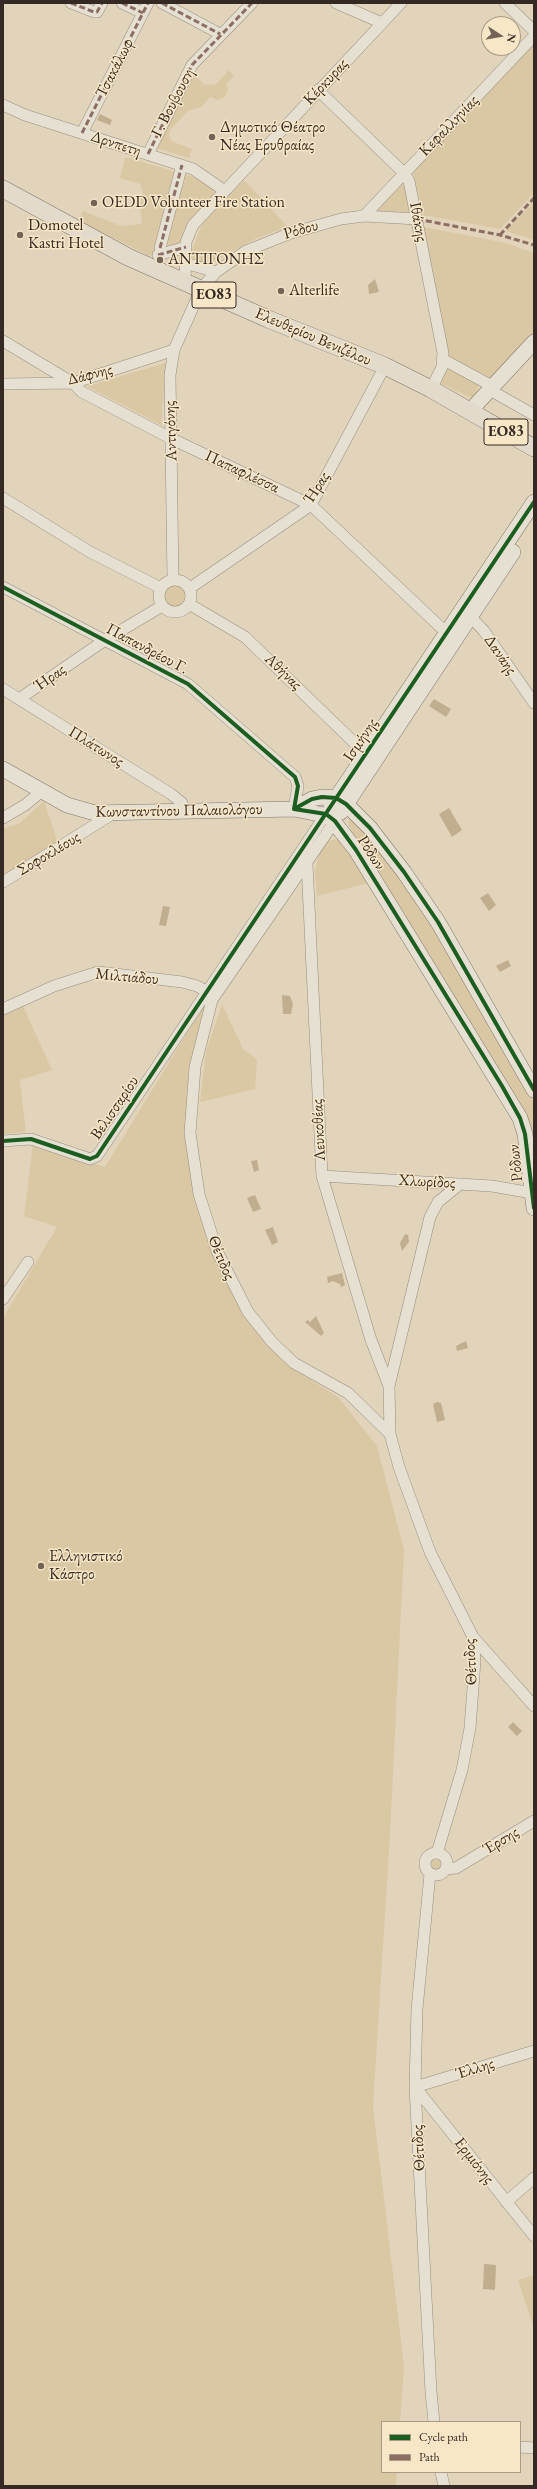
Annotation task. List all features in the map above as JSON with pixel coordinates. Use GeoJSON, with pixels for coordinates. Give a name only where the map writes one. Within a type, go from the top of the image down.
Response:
{"type":"FeatureCollection","features":[{"type":"Feature","properties":{"kind":"main road","name":"Ελευθερίου Βενιζέλου"},"geometry":{"type":"LineString","coordinates":[[3,189],[128,257],[185,283],[384,366],[431,388],[534,448]]}},
{"type":"Feature","properties":{"kind":"street"},"geometry":{"type":"LineString","coordinates":[[71,3],[94,12],[97,12],[102,3]]}},
{"type":"Feature","properties":{"kind":"street"},"geometry":{"type":"LineString","coordinates":[[122,3],[145,8]]}},
{"type":"Feature","properties":{"kind":"street"},"geometry":{"type":"LineString","coordinates":[[162,3],[220,34]]}},
{"type":"Feature","properties":{"kind":"street","name":"Γ. Βουβουση"},"geometry":{"type":"LineString","coordinates":[[148,154],[188,72],[220,34],[252,3]]}},
{"type":"Feature","properties":{"kind":"street"},"geometry":{"type":"LineString","coordinates":[[336,3],[382,23]]}},
{"type":"Feature","properties":{"kind":"street","name":"Κέρκυρας"},"geometry":{"type":"LineString","coordinates":[[185,283],[186,247],[193,226],[318,90],[401,3]]}},
{"type":"Feature","properties":{"kind":"street"},"geometry":{"type":"LineString","coordinates":[[505,3],[534,30]]}},
{"type":"Feature","properties":{"kind":"street","name":"Τσακάλωφ"},"geometry":{"type":"LineString","coordinates":[[82,133],[145,8]]}},
{"type":"Feature","properties":{"kind":"street","name":"Κεφαλληνίας"},"geometry":{"type":"LineString","coordinates":[[364,216],[534,36]]}},
{"type":"Feature","properties":{"kind":"street","name":"Ιθάκης"},"geometry":{"type":"LineString","coordinates":[[318,90],[404,173],[409,181],[444,360]]}},
{"type":"Feature","properties":{"kind":"street","name":"Δρνπετη"},"geometry":{"type":"LineString","coordinates":[[3,105],[25,115],[182,165],[203,175],[225,191]]}},
{"type":"Feature","properties":{"kind":"street"},"geometry":{"type":"LineString","coordinates":[[182,165],[159,252],[186,247]]}},
{"type":"Feature","properties":{"kind":"street","name":"Ρόδου"},"geometry":{"type":"LineString","coordinates":[[201,289],[216,272],[246,251],[266,241],[341,219],[364,216],[417,219]]}},
{"type":"Feature","properties":{"kind":"street"},"geometry":{"type":"LineString","coordinates":[[185,263],[216,272]]}},
{"type":"Feature","properties":{"kind":"street","name":"Αντιγόνης"},"geometry":{"type":"LineString","coordinates":[[173,580],[170,375],[174,350],[201,289]]}},
{"type":"Feature","properties":{"kind":"street","name":"Παπαφλέσσα"},"geometry":{"type":"LineString","coordinates":[[3,341],[73,383],[82,392],[172,439],[310,505],[450,637]]}},
{"type":"Feature","properties":{"kind":"street"},"geometry":{"type":"LineString","coordinates":[[474,414],[534,342]]}},
{"type":"Feature","properties":{"kind":"street","name":"Δάφνης"},"geometry":{"type":"LineString","coordinates":[[3,384],[73,383],[174,350]]}},
{"type":"Feature","properties":{"kind":"street"},"geometry":{"type":"LineString","coordinates":[[495,390],[534,356]]}},
{"type":"Feature","properties":{"kind":"street"},"geometry":{"type":"LineString","coordinates":[[431,388],[444,360],[534,415]]}},
{"type":"Feature","properties":{"kind":"street","name":"Ήρας"},"geometry":{"type":"LineString","coordinates":[[190,588],[310,505],[384,366]]}},
{"type":"Feature","properties":{"kind":"street"},"geometry":{"type":"LineString","coordinates":[[3,498],[90,552],[161,588]]}},
{"type":"Feature","properties":{"kind":"street","name":"Ισμήνης"},"geometry":{"type":"LineString","coordinates":[[209,996],[331,817],[466,613],[534,502]]}},
{"type":"Feature","properties":{"kind":"street","name":"Ισμήνης"},"geometry":{"type":"LineString","coordinates":[[466,613],[534,520]]}},
{"type":"Feature","properties":{"kind":"street"},"geometry":{"type":"LineString","coordinates":[[173,580],[183,581],[190,588],[191,599],[189,604],[181,611],[176,612],[162,606],[159,597],[161,588],[173,580]]}},
{"type":"Feature","properties":{"kind":"street","name":"Παπανδρέου Γ."},"geometry":{"type":"LineString","coordinates":[[3,587],[188,684],[295,777],[298,786],[294,809]]}},
{"type":"Feature","properties":{"kind":"street","name":"Αθήνας"},"geometry":{"type":"LineString","coordinates":[[189,604],[245,637],[366,754]]}},
{"type":"Feature","properties":{"kind":"street","name":"Ήρας"},"geometry":{"type":"LineString","coordinates":[[19,699],[105,640],[162,606]]}},
{"type":"Feature","properties":{"kind":"street","name":"Δανάης"},"geometry":{"type":"LineString","coordinates":[[466,613],[484,631],[534,703]]}},
{"type":"Feature","properties":{"kind":"street","name":"Ισμήνης"},"geometry":{"type":"LineString","coordinates":[[341,801],[366,754],[450,637]]}},
{"type":"Feature","properties":{"kind":"street","name":"Πλάτωνος"},"geometry":{"type":"LineString","coordinates":[[3,689],[171,794],[182,803],[184,810]]}},
{"type":"Feature","properties":{"kind":"street","name":"Κωνσταντίνου Παλαιολόγου"},"geometry":{"type":"LineString","coordinates":[[3,769],[80,810],[95,813],[184,810],[294,809]]}},
{"type":"Feature","properties":{"kind":"street"},"geometry":{"type":"LineString","coordinates":[[3,818],[25,805],[42,791]]}},
{"type":"Feature","properties":{"kind":"street"},"geometry":{"type":"LineString","coordinates":[[294,809],[312,799],[322,797],[341,801]]}},
{"type":"Feature","properties":{"kind":"street","name":"Ρόδων"},"geometry":{"type":"LineString","coordinates":[[341,801],[382,842],[438,922],[534,1090]]}},
{"type":"Feature","properties":{"kind":"street"},"geometry":{"type":"LineString","coordinates":[[294,809],[331,817]]}},
{"type":"Feature","properties":{"kind":"street","name":"Σοφοκλέους"},"geometry":{"type":"LineString","coordinates":[[3,882],[114,813]]}},
{"type":"Feature","properties":{"kind":"street","name":"Ισμήνης"},"geometry":{"type":"LineString","coordinates":[[209,996],[307,864],[331,817]]}},
{"type":"Feature","properties":{"kind":"street","name":"Ρόδων"},"geometry":{"type":"LineString","coordinates":[[331,817],[356,850],[520,1118],[525,1134],[534,1208]]}},
{"type":"Feature","properties":{"kind":"street","name":"Λευκοθέας"},"geometry":{"type":"LineString","coordinates":[[307,864],[322,1176],[371,1340],[389,1386]]}},
{"type":"Feature","properties":{"kind":"street","name":"Μιλτιάδου"},"geometry":{"type":"LineString","coordinates":[[3,1009],[54,986],[98,972],[182,982],[197,986],[209,996]]}},
{"type":"Feature","properties":{"kind":"street","name":"Θέτιδος"},"geometry":{"type":"LineString","coordinates":[[209,996],[209,1014],[195,1067],[190,1133],[199,1194],[210,1232],[226,1272],[259,1327],[287,1357],[302,1368],[340,1387],[390,1434]]}},
{"type":"Feature","properties":{"kind":"street","name":"Βελισσαρίου"},"geometry":{"type":"LineString","coordinates":[[3,1141],[31,1139],[90,1159],[97,1156],[209,996]]}},
{"type":"Feature","properties":{"kind":"street","name":"Χλωρίδος"},"geometry":{"type":"LineString","coordinates":[[322,1176],[492,1186],[532,1193]]}},
{"type":"Feature","properties":{"kind":"street","name":"Θέτιδος"},"geometry":{"type":"LineString","coordinates":[[434,2421],[431,2392],[415,2087],[417,2009],[430,1874],[426,1868],[426,1862],[429,1856],[443,1860],[470,1728],[475,1662],[473,1637],[430,1552],[399,1467],[390,1434],[389,1386],[430,1217],[438,1202],[460,1184]]}},
{"type":"Feature","properties":{"kind":"street"},"geometry":{"type":"LineString","coordinates":[[3,1299],[28,1262]]}},
{"type":"Feature","properties":{"kind":"street"},"geometry":{"type":"LineString","coordinates":[[473,1637],[534,1706]]}},
{"type":"Feature","properties":{"kind":"street","name":"Έρσης"},"geometry":{"type":"LineString","coordinates":[[430,1874],[438,1875],[443,1860],[456,1868],[534,1821]]}},
{"type":"Feature","properties":{"kind":"street","name":"Έλλης"},"geometry":{"type":"LineString","coordinates":[[415,2087],[534,2051]]}},
{"type":"Feature","properties":{"kind":"street","name":"Ερμιόνης"},"geometry":{"type":"LineString","coordinates":[[415,2087],[534,2236]]}},
{"type":"Feature","properties":{"kind":"street"},"geometry":{"type":"LineString","coordinates":[[506,2202],[534,2178]]}},
{"type":"Feature","properties":{"kind":"street"},"geometry":{"type":"LineString","coordinates":[[521,2447],[534,2448]]}},
{"type":"Feature","properties":{"kind":"street"},"geometry":{"type":"LineString","coordinates":[[441,2473],[444,2486]]}},
{"type":"Feature","properties":{"kind":"shaded area"},"geometry":{"type":"Polygon","coordinates":[[[534,44],[534,193],[500,229],[423,215],[413,172],[534,44]]]}},
{"type":"Feature","properties":{"kind":"shaded area"},"geometry":{"type":"Polygon","coordinates":[[[229,70],[234,76],[226,84],[228,90],[225,97],[218,100],[210,97],[201,107],[188,111],[171,129],[169,135],[171,141],[192,149],[189,158],[157,148],[194,75],[205,85],[216,84],[229,70]]]}},
{"type":"Feature","properties":{"kind":"shaded area"},"geometry":{"type":"Polygon","coordinates":[[[100,114],[112,120],[110,125],[97,120],[100,114]]]}},
{"type":"Feature","properties":{"kind":"shaded area"},"geometry":{"type":"Polygon","coordinates":[[[125,157],[204,180],[215,191],[212,199],[184,230],[182,246],[150,256],[79,221],[83,211],[121,226],[142,224],[140,204],[143,191],[140,184],[120,178],[125,157]]]}},
{"type":"Feature","properties":{"kind":"shaded area"},"geometry":{"type":"Polygon","coordinates":[[[244,180],[288,227],[257,238],[209,264],[192,260],[192,250],[204,219],[244,180]]]}},
{"type":"Feature","properties":{"kind":"shaded area"},"geometry":{"type":"Polygon","coordinates":[[[401,183],[406,187],[410,213],[378,212],[377,208],[401,183]]]}},
{"type":"Feature","properties":{"kind":"shaded area"},"geometry":{"type":"Polygon","coordinates":[[[534,202],[534,240],[506,231],[534,202]]]}},
{"type":"Feature","properties":{"kind":"shaded area"},"geometry":{"type":"Polygon","coordinates":[[[424,227],[506,243],[534,253],[534,335],[492,379],[449,356],[424,227]]]}},
{"type":"Feature","properties":{"kind":"shaded area"},"geometry":{"type":"Polygon","coordinates":[[[375,279],[379,292],[369,294],[368,285],[375,279]]]}},
{"type":"Feature","properties":{"kind":"shaded area"},"geometry":{"type":"Polygon","coordinates":[[[166,363],[161,425],[87,386],[166,363]]]}},
{"type":"Feature","properties":{"kind":"shaded area"},"geometry":{"type":"Polygon","coordinates":[[[448,367],[479,385],[474,399],[442,384],[441,381],[448,367]]]}},
{"type":"Feature","properties":{"kind":"shaded area"},"geometry":{"type":"Polygon","coordinates":[[[174,585],[182,588],[185,596],[182,604],[174,607],[166,604],[163,596],[166,588],[174,585]]]}},
{"type":"Feature","properties":{"kind":"shaded area"},"geometry":{"type":"Polygon","coordinates":[[[434,699],[451,709],[446,717],[429,706],[434,699]]]}},
{"type":"Feature","properties":{"kind":"shaded area"},"geometry":{"type":"Polygon","coordinates":[[[44,801],[58,843],[3,875],[3,829],[20,823],[44,801]]]}},
{"type":"Feature","properties":{"kind":"shaded area"},"geometry":{"type":"Polygon","coordinates":[[[449,808],[462,830],[452,837],[439,814],[449,808]]]}},
{"type":"Feature","properties":{"kind":"shaded area"},"geometry":{"type":"Polygon","coordinates":[[[352,817],[413,891],[528,1090],[534,1104],[534,1160],[474,1029],[374,864],[353,835],[348,823],[352,817]]]}},
{"type":"Feature","properties":{"kind":"shaded area"},"geometry":{"type":"Polygon","coordinates":[[[337,839],[346,841],[372,882],[317,896],[315,871],[319,854],[328,841],[337,839]]]}},
{"type":"Feature","properties":{"kind":"shaded area"},"geometry":{"type":"Polygon","coordinates":[[[488,893],[496,905],[489,911],[480,898],[488,893]]]}},
{"type":"Feature","properties":{"kind":"shaded area"},"geometry":{"type":"Polygon","coordinates":[[[163,906],[170,907],[166,926],[159,925],[163,906]]]}},
{"type":"Feature","properties":{"kind":"shaded area"},"geometry":{"type":"Polygon","coordinates":[[[508,960],[511,966],[500,972],[496,966],[508,960]]]}},
{"type":"Feature","properties":{"kind":"shaded area"},"geometry":{"type":"Polygon","coordinates":[[[282,995],[290,996],[293,1004],[291,1014],[283,1014],[282,995]]]}},
{"type":"Feature","properties":{"kind":"shaded area"},"geometry":{"type":"Polygon","coordinates":[[[206,1002],[210,1006],[194,1050],[187,1089],[187,1141],[213,1254],[258,1333],[298,1372],[338,1397],[377,1446],[404,1550],[390,1834],[373,2106],[404,2367],[400,2421],[381,2421],[381,2473],[397,2473],[396,2486],[3,2486],[3,1318],[57,1227],[24,1216],[33,1144],[105,1167],[206,1002]]]}},
{"type":"Feature","properties":{"kind":"shaded area"},"geometry":{"type":"Polygon","coordinates":[[[222,1004],[243,1049],[257,1059],[255,1089],[200,1102],[206,1052],[222,1004]]]}},
{"type":"Feature","properties":{"kind":"shaded area"},"geometry":{"type":"Polygon","coordinates":[[[23,1006],[52,1070],[20,1080],[26,1132],[3,1134],[3,1015],[23,1006]]]}},
{"type":"Feature","properties":{"kind":"shaded area"},"geometry":{"type":"Polygon","coordinates":[[[257,1160],[259,1170],[254,1172],[251,1161],[257,1160]]]}},
{"type":"Feature","properties":{"kind":"shaded area"},"geometry":{"type":"Polygon","coordinates":[[[255,1195],[261,1209],[253,1212],[247,1198],[255,1195]]]}},
{"type":"Feature","properties":{"kind":"shaded area"},"geometry":{"type":"Polygon","coordinates":[[[273,1227],[278,1242],[272,1245],[265,1230],[273,1227]]]}},
{"type":"Feature","properties":{"kind":"shaded area"},"geometry":{"type":"Polygon","coordinates":[[[405,1234],[408,1235],[409,1242],[402,1251],[400,1243],[405,1234]]]}},
{"type":"Feature","properties":{"kind":"shaded area"},"geometry":{"type":"Polygon","coordinates":[[[342,1273],[345,1285],[341,1287],[340,1284],[333,1281],[328,1283],[327,1277],[342,1273]]]}},
{"type":"Feature","properties":{"kind":"shaded area"},"geometry":{"type":"Polygon","coordinates":[[[316,1316],[324,1333],[321,1336],[305,1322],[308,1320],[310,1322],[316,1316]]]}},
{"type":"Feature","properties":{"kind":"shaded area"},"geometry":{"type":"Polygon","coordinates":[[[466,1341],[468,1348],[457,1351],[456,1346],[466,1341]]]}},
{"type":"Feature","properties":{"kind":"shaded area"},"geometry":{"type":"Polygon","coordinates":[[[437,1402],[441,1403],[445,1420],[437,1422],[433,1404],[437,1402]]]}},
{"type":"Feature","properties":{"kind":"shaded area"},"geometry":{"type":"Polygon","coordinates":[[[513,1722],[522,1731],[517,1736],[508,1727],[513,1722]]]}},
{"type":"Feature","properties":{"kind":"shaded area"},"geometry":{"type":"Polygon","coordinates":[[[434,1858],[438,1858],[442,1864],[438,1870],[434,1870],[430,1866],[430,1862],[434,1858]]]}},
{"type":"Feature","properties":{"kind":"shaded area"},"geometry":{"type":"Polygon","coordinates":[[[484,2264],[496,2265],[495,2290],[483,2289],[484,2264]]]}},
{"type":"Feature","properties":{"kind":"shaded area"},"geometry":{"type":"Polygon","coordinates":[[[534,2275],[534,2328],[518,2280],[534,2275]]]}},
{"type":"Feature","properties":{"kind":"marked path"},"geometry":{"type":"LineString","coordinates":[[71,3],[94,12],[97,12],[102,3]]}},
{"type":"Feature","properties":{"kind":"marked path"},"geometry":{"type":"LineString","coordinates":[[122,3],[143,13]]}},
{"type":"Feature","properties":{"kind":"marked path"},"geometry":{"type":"LineString","coordinates":[[82,133],[148,3]]}},
{"type":"Feature","properties":{"kind":"marked path"},"geometry":{"type":"LineString","coordinates":[[162,3],[220,34]]}},
{"type":"Feature","properties":{"kind":"marked path"},"geometry":{"type":"LineString","coordinates":[[148,154],[192,65],[252,3]]}},
{"type":"Feature","properties":{"kind":"marked path"},"geometry":{"type":"LineString","coordinates":[[160,248],[182,165]]}},
{"type":"Feature","properties":{"kind":"marked path"},"geometry":{"type":"LineString","coordinates":[[500,235],[534,198]]}},
{"type":"Feature","properties":{"kind":"marked path"},"geometry":{"type":"LineString","coordinates":[[417,219],[500,235],[534,245]]}},
{"type":"Feature","properties":{"kind":"marked path"},"geometry":{"type":"LineString","coordinates":[[158,255],[186,247]]}},
{"type":"Feature","properties":{"kind":"cycle path"},"geometry":{"type":"LineString","coordinates":[[3,1141],[31,1139],[90,1159],[97,1156],[534,502]]}},
{"type":"Feature","properties":{"kind":"cycle path"},"geometry":{"type":"LineString","coordinates":[[3,587],[188,684],[295,777],[298,786],[294,809]]}},
{"type":"Feature","properties":{"kind":"cycle path"},"geometry":{"type":"LineString","coordinates":[[294,809],[312,799],[322,797],[336,798],[346,804],[370,828],[404,872],[438,922],[534,1090]]}},
{"type":"Feature","properties":{"kind":"cycle path"},"geometry":{"type":"LineString","coordinates":[[294,809],[326,814],[335,821],[356,850],[502,1086],[520,1118],[525,1134],[534,1208]]}},
{"type":"Feature","properties":{"kind":"place","name":"Δημοτικό Θέατρο Νέας Ερυθραίας"},"geometry":{"type":"Point","coordinates":[212,137]}},
{"type":"Feature","properties":{"kind":"place","name":"OEDD Volunteer Fire Station"},"geometry":{"type":"Point","coordinates":[94,203]}},
{"type":"Feature","properties":{"kind":"place","name":"Domotel Kastri Hotel"},"geometry":{"type":"Point","coordinates":[20,235]}},
{"type":"Feature","properties":{"kind":"place","name":"ΑΝΤΙΓΟΝΗΣ"},"geometry":{"type":"Point","coordinates":[160,260]}},
{"type":"Feature","properties":{"kind":"place","name":"Alterlife"},"geometry":{"type":"Point","coordinates":[281,291]}},
{"type":"Feature","properties":{"kind":"place","name":"Ελληνιστικό Κάστρο"},"geometry":{"type":"Point","coordinates":[41,1566]}}]}
